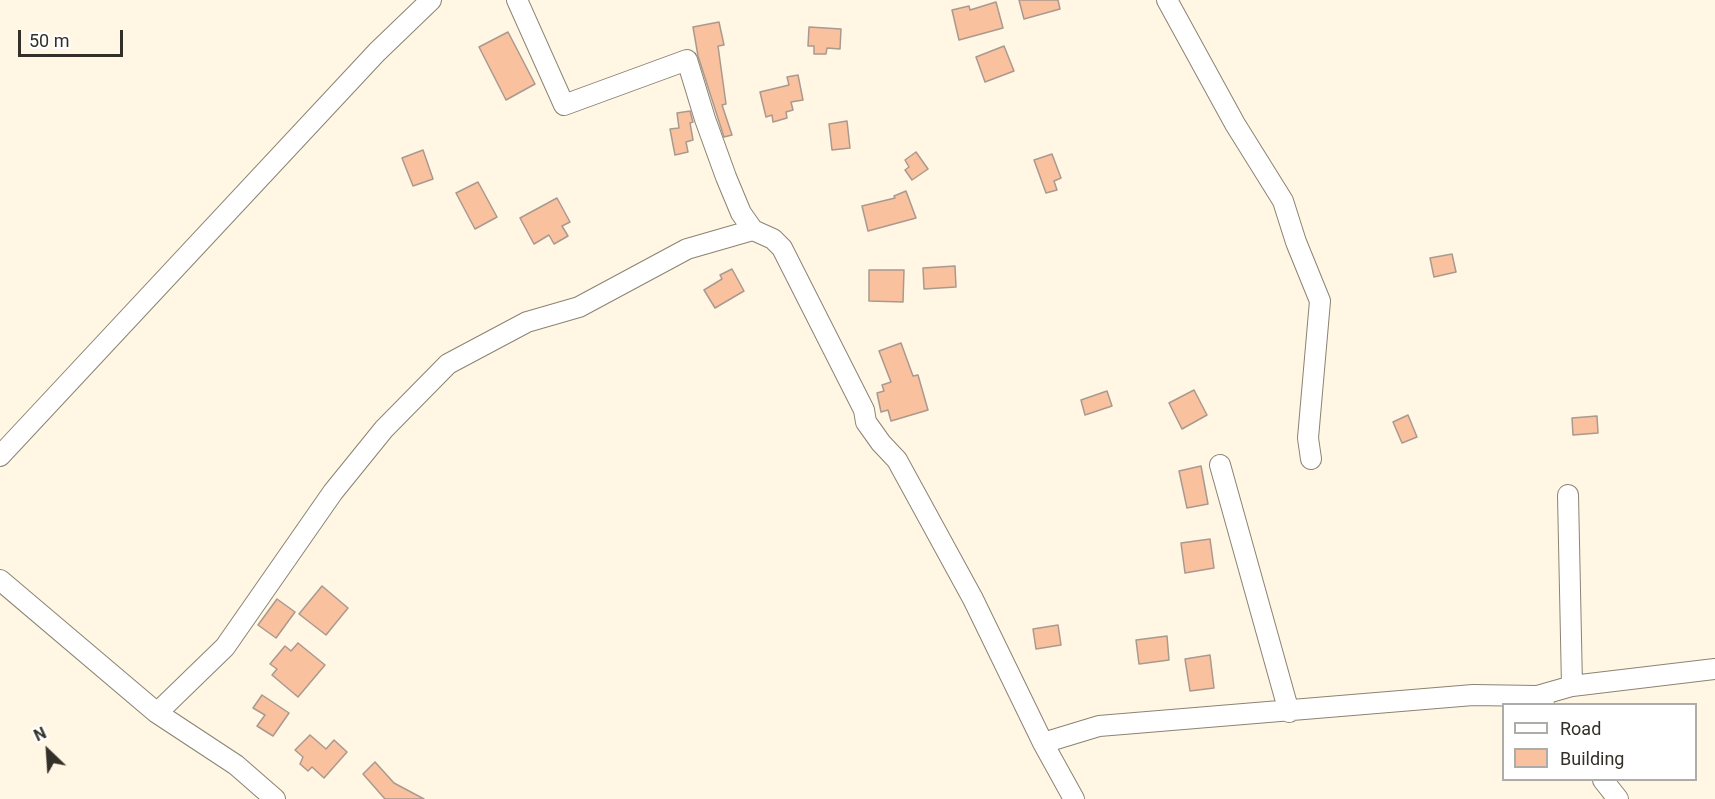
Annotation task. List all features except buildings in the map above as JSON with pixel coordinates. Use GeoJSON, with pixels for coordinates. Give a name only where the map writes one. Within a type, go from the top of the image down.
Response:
{"type":"FeatureCollection","features":[{"type":"Feature","properties":{"kind":"street"},"geometry":{"type":"LineString","coordinates":[[0,456],[376,52],[431,0]]}},
{"type":"Feature","properties":{"kind":"street"},"geometry":{"type":"LineString","coordinates":[[517,0],[564,105],[687,60],[705,120],[741,213],[753,230],[773,239],[782,248],[864,410],[866,422],[903,470],[973,599],[1043,743],[1074,799]]}},
{"type":"Feature","properties":{"kind":"street"},"geometry":{"type":"LineString","coordinates":[[1167,0],[1235,124],[1283,201],[1296,242],[1320,301],[1308,438],[1311,459]]}},
{"type":"Feature","properties":{"kind":"street"},"geometry":{"type":"LineString","coordinates":[[157,713],[225,647],[333,492],[384,429],[448,364],[526,322],[579,307],[687,249],[753,230]]}},
{"type":"Feature","properties":{"kind":"street"},"geometry":{"type":"LineString","coordinates":[[1220,465],[1289,712]]}},
{"type":"Feature","properties":{"kind":"street"},"geometry":{"type":"LineString","coordinates":[[1568,495],[1572,686]]}},
{"type":"Feature","properties":{"kind":"street"},"geometry":{"type":"LineString","coordinates":[[0,580],[157,713],[236,765],[275,799]]}},
{"type":"Feature","properties":{"kind":"street"},"geometry":{"type":"LineString","coordinates":[[1043,743],[1099,726],[1473,695],[1540,700],[1572,686],[1715,669]]}},
{"type":"Feature","properties":{"kind":"street"},"geometry":{"type":"LineString","coordinates":[[1604,781],[1618,799]]}}]}
